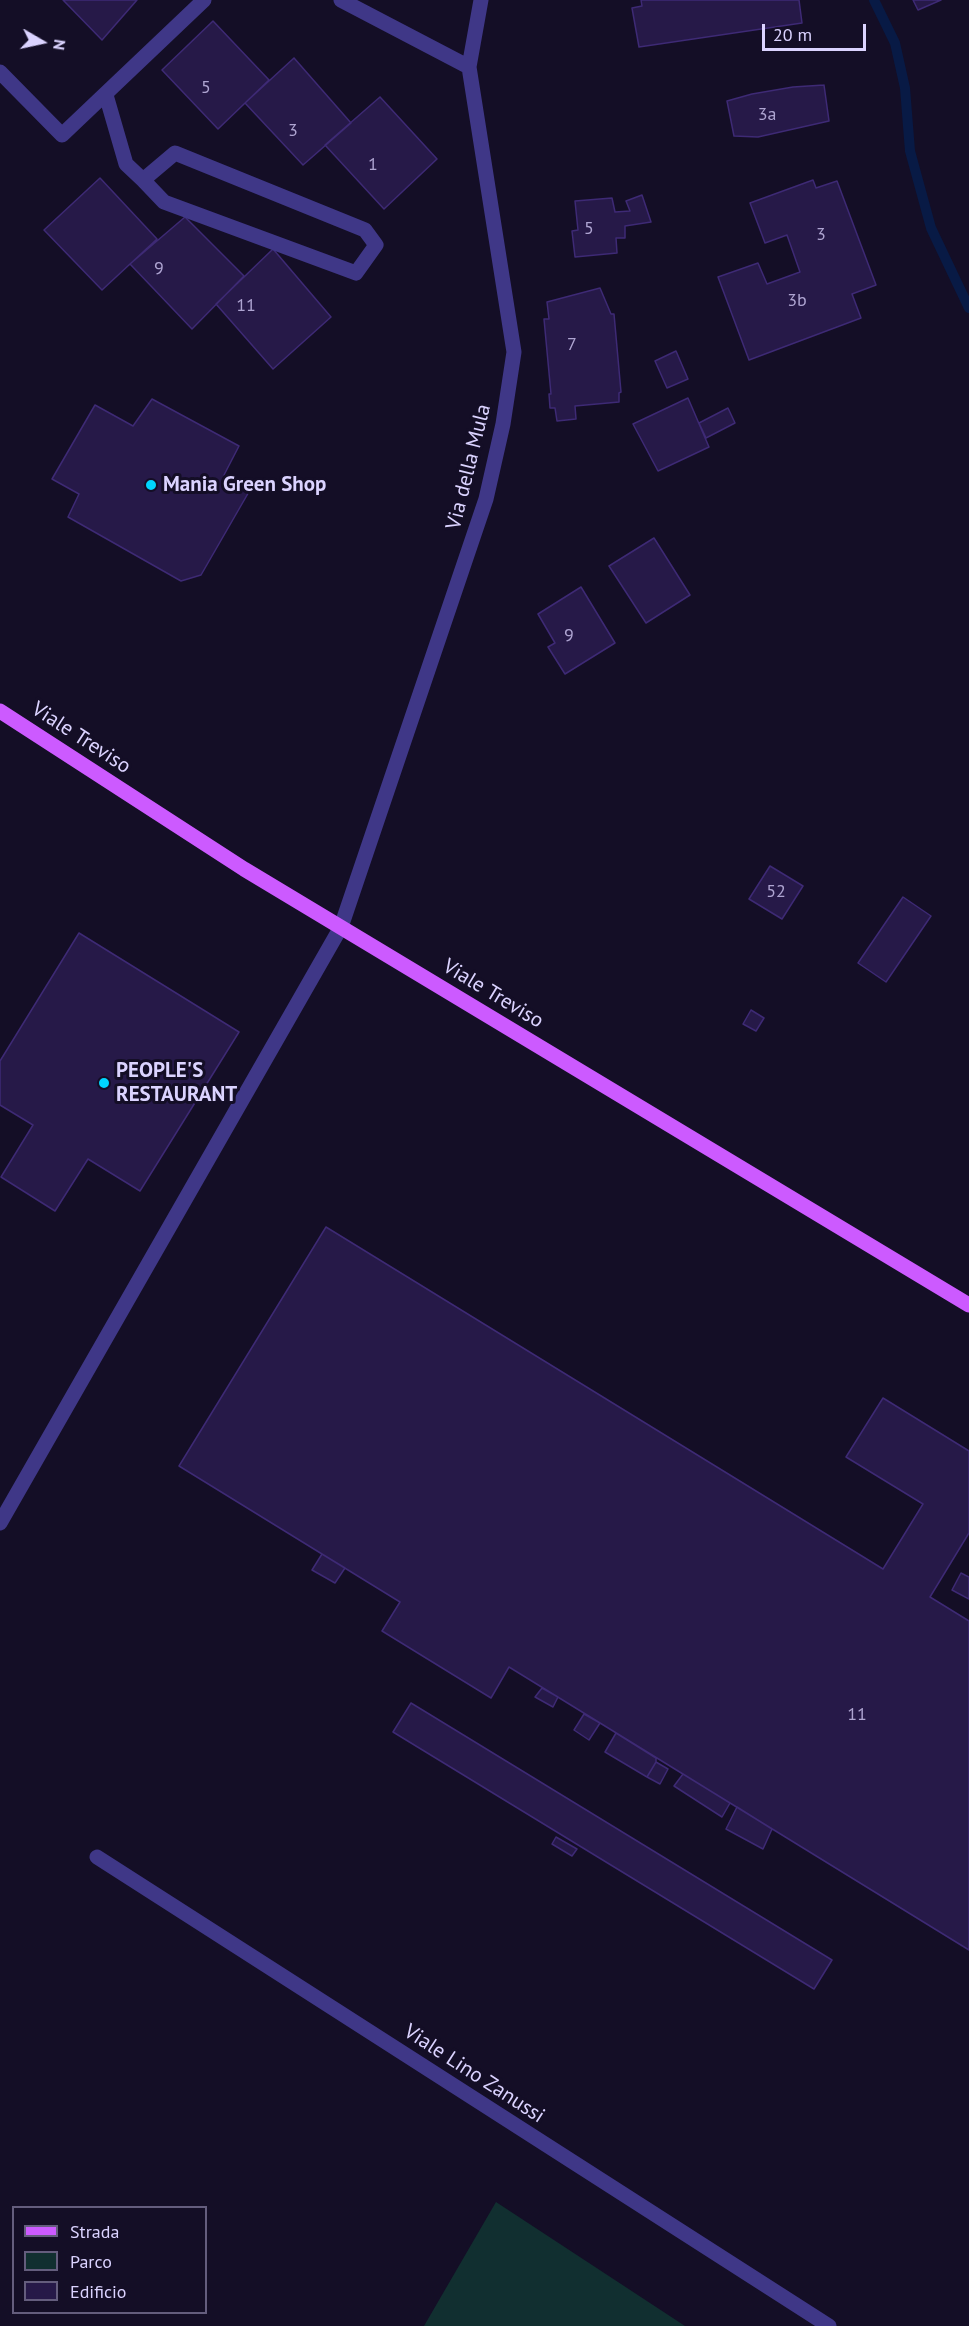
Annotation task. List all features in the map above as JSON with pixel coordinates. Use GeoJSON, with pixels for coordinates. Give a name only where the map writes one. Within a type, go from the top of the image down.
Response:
{"type":"FeatureCollection","features":[{"type":"Feature","properties":{"kind":"main road","name":"Viale Treviso"},"geometry":{"type":"LineString","coordinates":[[0,711],[244,869],[969,1305]]}},
{"type":"Feature","properties":{"kind":"street"},"geometry":{"type":"LineString","coordinates":[[0,72],[62,135],[204,0]]}},
{"type":"Feature","properties":{"kind":"street"},"geometry":{"type":"LineString","coordinates":[[341,0],[469,67]]}},
{"type":"Feature","properties":{"kind":"street","name":"Via della Mula"},"geometry":{"type":"LineString","coordinates":[[0,1523],[341,927],[486,499],[503,424],[514,352],[469,67],[481,0]]}},
{"type":"Feature","properties":{"kind":"street"},"geometry":{"type":"LineString","coordinates":[[106,94],[126,164],[164,201],[356,273],[376,245],[365,231],[174,153],[143,180]]}},
{"type":"Feature","properties":{"kind":"street","name":"Viale Lino Zanussi"},"geometry":{"type":"LineString","coordinates":[[97,1857],[829,2326]]}},
{"type":"Feature","properties":{"kind":"green space"},"geometry":{"type":"Polygon","coordinates":[[[496,2202],[685,2326],[424,2326],[496,2202]]]}},
{"type":"Feature","properties":{"kind":"building"},"geometry":{"type":"Polygon","coordinates":[[[63,0],[137,0],[102,40],[63,0]]]}},
{"type":"Feature","properties":{"kind":"building"},"geometry":{"type":"Polygon","coordinates":[[[641,0],[799,0],[802,23],[639,47],[632,8],[642,6],[641,0]]]}},
{"type":"Feature","properties":{"kind":"building"},"geometry":{"type":"Polygon","coordinates":[[[913,0],[941,0],[918,10],[913,0]]]}},
{"type":"Feature","properties":{"kind":"building"},"geometry":{"type":"Polygon","coordinates":[[[213,21],[269,80],[218,129],[162,70],[213,21]]]}},
{"type":"Feature","properties":{"kind":"building"},"geometry":{"type":"Polygon","coordinates":[[[294,58],[351,123],[303,165],[245,103],[294,58]]]}},
{"type":"Feature","properties":{"kind":"building"},"geometry":{"type":"Polygon","coordinates":[[[824,85],[829,121],[758,137],[734,136],[727,101],[793,87],[824,85]]]}},
{"type":"Feature","properties":{"kind":"building"},"geometry":{"type":"Polygon","coordinates":[[[380,97],[437,159],[384,209],[325,145],[380,97]]]}},
{"type":"Feature","properties":{"kind":"building"},"geometry":{"type":"Polygon","coordinates":[[[100,178],[157,239],[102,290],[44,230],[100,178]]]}},
{"type":"Feature","properties":{"kind":"building"},"geometry":{"type":"Polygon","coordinates":[[[813,180],[816,188],[837,181],[876,285],[852,294],[861,318],[749,360],[718,277],[758,263],[767,284],[800,272],[787,235],[765,243],[750,203],[813,180]]]}},
{"type":"Feature","properties":{"kind":"building"},"geometry":{"type":"Polygon","coordinates":[[[642,195],[651,222],[625,226],[625,238],[616,238],[617,253],[575,257],[572,231],[578,230],[575,201],[612,198],[615,212],[630,211],[626,201],[642,195]]]}},
{"type":"Feature","properties":{"kind":"building"},"geometry":{"type":"Polygon","coordinates":[[[185,217],[244,276],[192,329],[130,264],[185,217]]]}},
{"type":"Feature","properties":{"kind":"building"},"geometry":{"type":"Polygon","coordinates":[[[273,249],[331,317],[273,369],[216,304],[273,249]]]}},
{"type":"Feature","properties":{"kind":"building"},"geometry":{"type":"Polygon","coordinates":[[[600,288],[611,314],[614,314],[621,392],[619,402],[575,406],[576,419],[557,421],[555,408],[550,408],[549,394],[551,394],[544,319],[549,319],[547,302],[600,288]]]}},
{"type":"Feature","properties":{"kind":"building"},"geometry":{"type":"Polygon","coordinates":[[[676,351],[688,379],[667,388],[655,361],[676,351]]]}},
{"type":"Feature","properties":{"kind":"building"},"geometry":{"type":"Polygon","coordinates":[[[688,398],[709,447],[658,471],[633,424],[688,398]]]}},
{"type":"Feature","properties":{"kind":"building","name":"Mania Green Shop"},"geometry":{"type":"Polygon","coordinates":[[[152,399],[239,446],[224,475],[250,490],[201,575],[181,581],[68,517],[79,494],[52,479],[95,405],[133,426],[152,399]]]}},
{"type":"Feature","properties":{"kind":"building"},"geometry":{"type":"Polygon","coordinates":[[[728,408],[735,423],[706,438],[699,423],[728,408]]]}},
{"type":"Feature","properties":{"kind":"building"},"geometry":{"type":"Polygon","coordinates":[[[654,538],[690,595],[646,623],[609,566],[654,538]]]}},
{"type":"Feature","properties":{"kind":"building"},"geometry":{"type":"Polygon","coordinates":[[[581,587],[615,643],[565,674],[548,647],[555,643],[538,614],[581,587]]]}},
{"type":"Feature","properties":{"kind":"building"},"geometry":{"type":"Polygon","coordinates":[[[770,866],[803,886],[782,919],[749,899],[770,866]]]}},
{"type":"Feature","properties":{"kind":"building"},"geometry":{"type":"Polygon","coordinates":[[[903,897],[931,916],[886,982],[858,963],[903,897]]]}},
{"type":"Feature","properties":{"kind":"building","name":"PEOPLE'S RESTAURANT"},"geometry":{"type":"Polygon","coordinates":[[[79,933],[239,1032],[140,1191],[88,1159],[55,1211],[1,1177],[33,1125],[0,1105],[0,1061],[79,933]]]}},
{"type":"Feature","properties":{"kind":"building"},"geometry":{"type":"Polygon","coordinates":[[[751,1010],[764,1018],[756,1031],[743,1024],[751,1010]]]}},
{"type":"Feature","properties":{"kind":"building"},"geometry":{"type":"Polygon","coordinates":[[[326,1227],[883,1569],[923,1504],[846,1457],[883,1398],[969,1451],[969,1533],[930,1597],[969,1621],[969,1950],[509,1667],[491,1698],[382,1631],[400,1602],[179,1466],[326,1227]]]}},
{"type":"Feature","properties":{"kind":"building"},"geometry":{"type":"Polygon","coordinates":[[[322,1554],[345,1568],[335,1583],[312,1570],[322,1554]]]}},
{"type":"Feature","properties":{"kind":"building"},"geometry":{"type":"Polygon","coordinates":[[[961,1573],[969,1577],[969,1599],[952,1590],[961,1573]]]}},
{"type":"Feature","properties":{"kind":"building"},"geometry":{"type":"Polygon","coordinates":[[[542,1688],[558,1697],[553,1707],[535,1697],[542,1688]]]}},
{"type":"Feature","properties":{"kind":"building"},"geometry":{"type":"Polygon","coordinates":[[[411,1703],[832,1960],[814,1989],[393,1732],[411,1703]]]}},
{"type":"Feature","properties":{"kind":"building"},"geometry":{"type":"Polygon","coordinates":[[[584,1714],[600,1723],[589,1740],[574,1730],[584,1714]]]}},
{"type":"Feature","properties":{"kind":"building"},"geometry":{"type":"Polygon","coordinates":[[[616,1733],[656,1758],[647,1777],[605,1752],[616,1733]]]}},
{"type":"Feature","properties":{"kind":"building"},"geometry":{"type":"Polygon","coordinates":[[[656,1762],[668,1769],[660,1784],[647,1777],[656,1762]]]}},
{"type":"Feature","properties":{"kind":"building"},"geometry":{"type":"Polygon","coordinates":[[[683,1774],[730,1803],[722,1817],[674,1786],[683,1774]]]}},
{"type":"Feature","properties":{"kind":"building"},"geometry":{"type":"Polygon","coordinates":[[[737,1807],[772,1829],[763,1849],[726,1829],[737,1807]]]}},
{"type":"Feature","properties":{"kind":"building"},"geometry":{"type":"Polygon","coordinates":[[[556,1837],[577,1849],[572,1856],[552,1844],[556,1837]]]}},
{"type":"Feature","properties":{"kind":"waterway"},"geometry":{"type":"LineString","coordinates":[[874,0],[895,43],[905,88],[910,151],[931,228],[969,308]]}},
{"type":"Feature","properties":{"kind":"place","name":"Mania Green Shop"},"geometry":{"type":"Point","coordinates":[151,485]}},
{"type":"Feature","properties":{"kind":"place","name":"PEOPLE'S RESTAURANT"},"geometry":{"type":"Point","coordinates":[104,1083]}}]}
